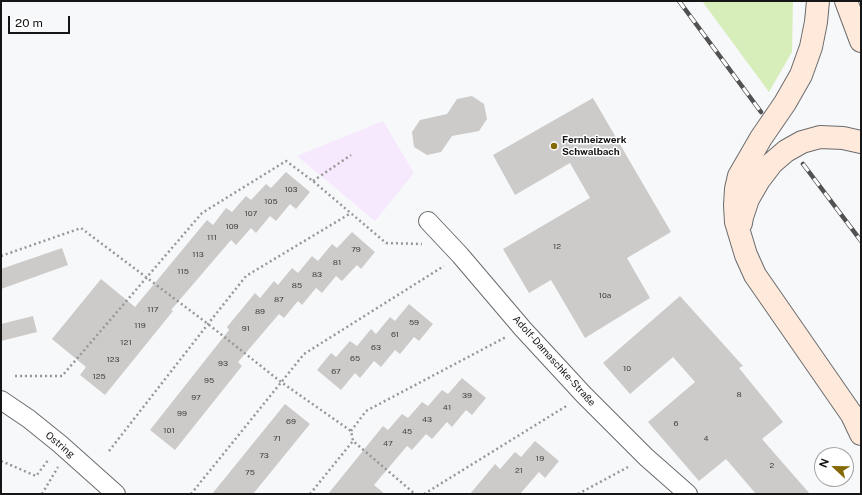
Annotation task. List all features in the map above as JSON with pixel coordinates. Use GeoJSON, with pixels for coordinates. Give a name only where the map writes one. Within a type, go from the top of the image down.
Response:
{"type":"FeatureCollection","features":[{"type":"Feature","properties":{"kind":"main road"},"geometry":{"type":"LineString","coordinates":[[818,1],[811,47],[801,75],[739,176],[736,189],[736,222],[755,274],[858,424]]}},
{"type":"Feature","properties":{"kind":"main road"},"geometry":{"type":"LineString","coordinates":[[846,1],[861,41]]}},
{"type":"Feature","properties":{"kind":"main road"},"geometry":{"type":"LineString","coordinates":[[740,236],[742,217],[748,199],[759,180],[772,163],[786,150],[802,142],[820,137],[843,138],[861,142]]}},
{"type":"Feature","properties":{"kind":"street","name":"Adolf-Damaschke-Straße"},"geometry":{"type":"LineString","coordinates":[[428,221],[523,329],[584,395],[646,457],[688,494]]}},
{"type":"Feature","properties":{"kind":"street","name":"Ostring"},"geometry":{"type":"LineString","coordinates":[[1,400],[29,419],[64,447],[116,494]]}},
{"type":"Feature","properties":{"kind":"path"},"geometry":{"type":"LineString","coordinates":[[313,181],[351,154]]}},
{"type":"Feature","properties":{"kind":"path"},"geometry":{"type":"LineString","coordinates":[[15,376],[62,376],[202,213],[286,161],[313,181],[386,243],[455,250]]}},
{"type":"Feature","properties":{"kind":"path"},"geometry":{"type":"LineString","coordinates":[[109,451],[246,276],[351,213]]}},
{"type":"Feature","properties":{"kind":"path"},"geometry":{"type":"LineString","coordinates":[[1,256],[81,228],[208,324],[281,382],[351,431],[353,441],[415,494]]}},
{"type":"Feature","properties":{"kind":"path"},"geometry":{"type":"LineString","coordinates":[[191,494],[304,354],[455,250]]}},
{"type":"Feature","properties":{"kind":"path"},"geometry":{"type":"LineString","coordinates":[[351,431],[366,411],[523,329]]}},
{"type":"Feature","properties":{"kind":"path"},"geometry":{"type":"LineString","coordinates":[[424,494],[584,395]]}},
{"type":"Feature","properties":{"kind":"path"},"geometry":{"type":"LineString","coordinates":[[310,494],[353,441]]}},
{"type":"Feature","properties":{"kind":"path"},"geometry":{"type":"LineString","coordinates":[[1,462],[36,476],[64,447]]}},
{"type":"Feature","properties":{"kind":"path"},"geometry":{"type":"LineString","coordinates":[[42,494],[64,447]]}},
{"type":"Feature","properties":{"kind":"path"},"geometry":{"type":"LineString","coordinates":[[578,494],[646,457]]}},
{"type":"Feature","properties":{"kind":"shaded area"},"geometry":{"type":"Polygon","coordinates":[[[383,121],[414,173],[375,221],[297,156],[383,121]]]}},
{"type":"Feature","properties":{"kind":"green space"},"geometry":{"type":"Polygon","coordinates":[[[702,1],[793,1],[792,52],[769,92],[702,1]]]}},
{"type":"Feature","properties":{"kind":"building"},"geometry":{"type":"Polygon","coordinates":[[[472,96],[484,104],[487,119],[479,131],[452,136],[441,152],[427,155],[414,147],[412,132],[420,120],[447,114],[457,99],[472,96]]]}},
{"type":"Feature","properties":{"kind":"building"},"geometry":{"type":"Polygon","coordinates":[[[593,98],[671,232],[627,258],[650,298],[585,338],[551,280],[529,293],[503,249],[590,198],[570,163],[515,195],[493,155],[593,98]]]}},
{"type":"Feature","properties":{"kind":"building"},"geometry":{"type":"Polygon","coordinates":[[[286,172],[310,192],[296,209],[290,204],[276,221],[270,216],[256,233],[251,228],[236,245],[231,240],[171,310],[173,311],[105,395],[80,375],[86,367],[52,339],[101,279],[135,307],[207,220],[213,225],[226,208],[232,212],[246,196],[251,200],[266,184],[271,188],[286,172]]]}},
{"type":"Feature","properties":{"kind":"building"},"geometry":{"type":"Polygon","coordinates":[[[352,232],[375,252],[361,269],[357,265],[342,281],[336,276],[322,293],[316,288],[302,305],[298,301],[284,318],[279,314],[238,362],[242,366],[175,450],[150,430],[229,330],[227,327],[255,293],[260,298],[274,281],[278,285],[292,268],[298,273],[312,256],[318,261],[332,244],[337,248],[352,232]]]}},
{"type":"Feature","properties":{"kind":"building"},"geometry":{"type":"Polygon","coordinates":[[[62,248],[68,265],[1,289],[1,269],[62,248]]]}},
{"type":"Feature","properties":{"kind":"building"},"geometry":{"type":"Polygon","coordinates":[[[680,296],[743,366],[739,368],[783,422],[762,439],[810,494],[756,494],[726,459],[699,481],[648,422],[695,382],[673,357],[630,394],[603,363],[680,296]]]}},
{"type":"Feature","properties":{"kind":"building"},"geometry":{"type":"Polygon","coordinates":[[[409,304],[433,324],[419,341],[414,337],[400,354],[395,350],[381,367],[374,361],[360,378],[355,373],[341,390],[317,370],[331,353],[336,357],[350,341],[357,346],[371,329],[376,334],[390,317],[395,321],[409,304]]]}},
{"type":"Feature","properties":{"kind":"building"},"geometry":{"type":"Polygon","coordinates":[[[33,316],[37,332],[1,341],[1,324],[33,316]]]}},
{"type":"Feature","properties":{"kind":"building"},"geometry":{"type":"Polygon","coordinates":[[[462,378],[486,398],[472,415],[466,410],[452,427],[447,422],[432,439],[426,434],[412,450],[407,446],[374,485],[385,494],[328,494],[383,426],[388,430],[402,414],[408,418],[422,402],[428,406],[442,390],[448,394],[462,378]]]}},
{"type":"Feature","properties":{"kind":"building"},"geometry":{"type":"Polygon","coordinates":[[[285,404],[310,424],[253,494],[212,494],[285,404]]]}},
{"type":"Feature","properties":{"kind":"building"},"geometry":{"type":"Polygon","coordinates":[[[535,441],[559,461],[545,478],[539,472],[520,494],[470,494],[495,464],[500,469],[515,452],[521,457],[535,441]]]}},
{"type":"Feature","properties":{"kind":"railway"},"geometry":{"type":"LineString","coordinates":[[679,1],[761,112]]}},
{"type":"Feature","properties":{"kind":"railway"},"geometry":{"type":"LineString","coordinates":[[803,164],[861,241]]}},
{"type":"Feature","properties":{"kind":"place","name":"Fernheizwerk Schwalbach"},"geometry":{"type":"Point","coordinates":[554,146]}}]}
